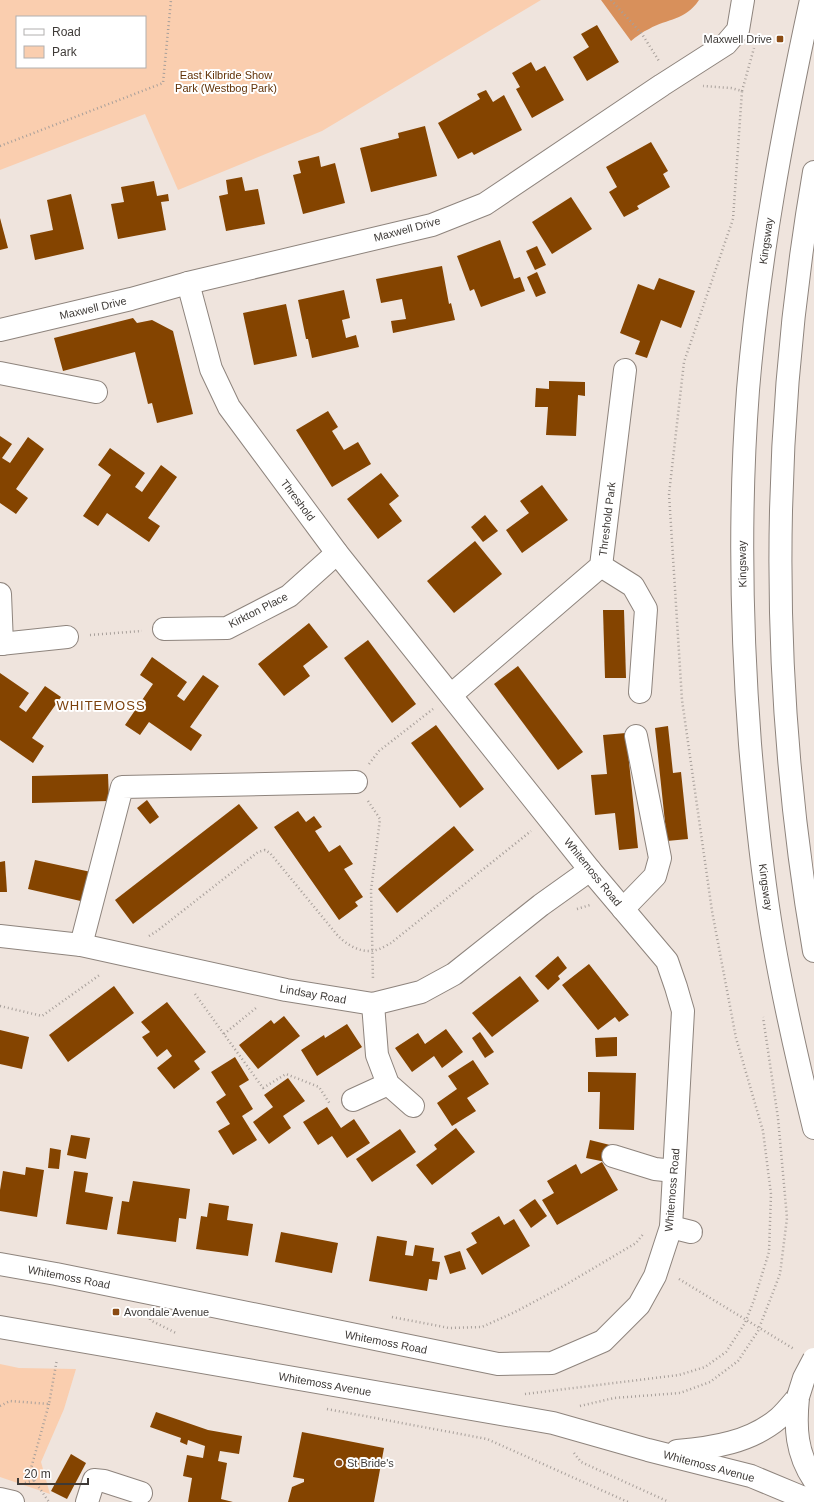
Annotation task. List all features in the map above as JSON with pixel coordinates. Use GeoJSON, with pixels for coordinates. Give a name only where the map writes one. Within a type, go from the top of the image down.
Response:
{"type":"FeatureCollection","features":[{"type":"Feature","properties":{"kind":"main road","name":"Maxwell Drive"},"geometry":{"type":"LineString","coordinates":[[0,330],[131,299],[188,283],[432,225],[485,204],[670,79],[726,44],[738,30],[743,0]]}},
{"type":"Feature","properties":{"kind":"main road","name":"Kingsway"},"geometry":{"type":"LineString","coordinates":[[811,0],[794,78],[768,219],[748,390],[744,458],[742,536],[747,703],[763,867],[770,921],[780,976],[814,1128]]}},
{"type":"Feature","properties":{"kind":"main road"},"geometry":{"type":"LineString","coordinates":[[814,172],[805,224],[787,376],[780,510],[781,660],[787,748],[798,843],[814,951]]}},
{"type":"Feature","properties":{"kind":"main road","name":"Threshold"},"geometry":{"type":"LineString","coordinates":[[188,283],[211,369],[229,407],[337,553],[451,695]]}},
{"type":"Feature","properties":{"kind":"main road","name":"Threshold Park"},"geometry":{"type":"LineString","coordinates":[[451,695],[601,566],[625,370]]}},
{"type":"Feature","properties":{"kind":"main road"},"geometry":{"type":"LineString","coordinates":[[0,373],[96,392]]}},
{"type":"Feature","properties":{"kind":"main road","name":"Kirkton Place"},"geometry":{"type":"LineString","coordinates":[[164,629],[227,628],[289,596],[337,553]]}},
{"type":"Feature","properties":{"kind":"main road"},"geometry":{"type":"LineString","coordinates":[[601,566],[633,586],[646,609],[640,692]]}},
{"type":"Feature","properties":{"kind":"main road"},"geometry":{"type":"LineString","coordinates":[[0,594],[1,644],[67,637]]}},
{"type":"Feature","properties":{"kind":"main road","name":"Whitemoss Road"},"geometry":{"type":"LineString","coordinates":[[0,1264],[63,1275],[498,1364],[552,1363],[603,1341],[639,1305],[681,1229],[674,1171],[683,1011],[676,987],[667,961],[590,870],[451,695]]}},
{"type":"Feature","properties":{"kind":"main road"},"geometry":{"type":"LineString","coordinates":[[624,909],[655,876],[660,858],[636,736]]}},
{"type":"Feature","properties":{"kind":"main road"},"geometry":{"type":"LineString","coordinates":[[80,946],[122,788],[356,782]]}},
{"type":"Feature","properties":{"kind":"main road","name":"Lindsay Road"},"geometry":{"type":"LineString","coordinates":[[0,936],[80,946],[279,988],[373,1004],[421,992],[454,974],[541,905],[590,870]]}},
{"type":"Feature","properties":{"kind":"main road"},"geometry":{"type":"LineString","coordinates":[[373,1004],[377,1055],[388,1084],[413,1106]]}},
{"type":"Feature","properties":{"kind":"main road"},"geometry":{"type":"LineString","coordinates":[[353,1100],[388,1084]]}},
{"type":"Feature","properties":{"kind":"main road"},"geometry":{"type":"LineString","coordinates":[[613,1156],[655,1169],[674,1171]]}},
{"type":"Feature","properties":{"kind":"main road","name":"Whitemoss Avenue"},"geometry":{"type":"LineString","coordinates":[[0,1327],[553,1423],[648,1450],[751,1476],[814,1502]]}},
{"type":"Feature","properties":{"kind":"main road"},"geometry":{"type":"LineString","coordinates":[[806,1355],[804,1378],[798,1397],[796,1422],[799,1448],[808,1472],[814,1480]]}},
{"type":"Feature","properties":{"kind":"main road","name":"Whitemoss Avenue"},"geometry":{"type":"LineString","coordinates":[[648,1450],[676,1451],[723,1445],[764,1429],[780,1417],[798,1397]]}},
{"type":"Feature","properties":{"kind":"main road"},"geometry":{"type":"LineString","coordinates":[[87,1502],[94,1480],[104,1481],[141,1493]]}},
{"type":"Feature","properties":{"kind":"main road"},"geometry":{"type":"LineString","coordinates":[[0,1499],[13,1502]]}},
{"type":"Feature","properties":{"kind":"path"},"geometry":{"type":"LineString","coordinates":[[0,146],[163,83],[171,0]]}},
{"type":"Feature","properties":{"kind":"path"},"geometry":{"type":"LineString","coordinates":[[611,0],[642,34],[670,79]]}},
{"type":"Feature","properties":{"kind":"path"},"geometry":{"type":"LineString","coordinates":[[67,637],[164,629]]}},
{"type":"Feature","properties":{"kind":"path"},"geometry":{"type":"LineString","coordinates":[[373,1004],[371,890],[380,819],[356,782],[379,751],[451,695]]}},
{"type":"Feature","properties":{"kind":"path"},"geometry":{"type":"LineString","coordinates":[[147,936],[157,931],[258,852],[265,850],[270,853],[345,944],[361,950],[376,950],[391,943],[548,817]]}},
{"type":"Feature","properties":{"kind":"path"},"geometry":{"type":"LineString","coordinates":[[0,1006],[42,1016],[104,972],[107,951]]}},
{"type":"Feature","properties":{"kind":"path"},"geometry":{"type":"LineString","coordinates":[[192,991],[264,1088],[286,1074],[319,1087],[335,1111],[353,1100]]}},
{"type":"Feature","properties":{"kind":"path"},"geometry":{"type":"LineString","coordinates":[[224,1034],[257,1007]]}},
{"type":"Feature","properties":{"kind":"path"},"geometry":{"type":"LineString","coordinates":[[553,1423],[582,1405],[614,1398],[680,1393],[710,1382],[738,1361],[759,1327],[780,1274],[787,1218],[778,1118],[763,1017],[766,1010]]}},
{"type":"Feature","properties":{"kind":"path"},"geometry":{"type":"LineString","coordinates":[[390,1317],[449,1328],[482,1327],[515,1312],[636,1243],[647,1228]]}},
{"type":"Feature","properties":{"kind":"path"},"geometry":{"type":"LineString","coordinates":[[659,1267],[806,1355]]}},
{"type":"Feature","properties":{"kind":"path"},"geometry":{"type":"LineString","coordinates":[[49,1502],[30,1472],[49,1404],[57,1359],[65,1360]]}},
{"type":"Feature","properties":{"kind":"path"},"geometry":{"type":"LineString","coordinates":[[0,1406],[10,1401],[49,1404]]}},
{"type":"Feature","properties":{"kind":"path"},"geometry":{"type":"LineString","coordinates":[[323,1408],[487,1439],[628,1502]]}},
{"type":"Feature","properties":{"kind":"path"},"geometry":{"type":"LineString","coordinates":[[573,1451],[581,1462],[669,1502]]}},
{"type":"Feature","properties":{"kind":"green space","name":"East Kilbride Show Park (Westbog Park)"},"geometry":{"type":"Polygon","coordinates":[[[0,0],[541,0],[322,131],[178,190],[145,114],[0,170],[0,0]]]}},
{"type":"Feature","properties":{"kind":"green space"},"geometry":{"type":"Polygon","coordinates":[[[0,1364],[19,1368],[76,1369],[64,1409],[41,1462],[50,1494],[0,1477],[0,1364]]]}},
{"type":"Feature","properties":{"kind":"shaded area"},"geometry":{"type":"Polygon","coordinates":[[[601,0],[699,0],[694,7],[682,16],[656,25],[631,41],[601,0]]]}},
{"type":"Feature","properties":{"kind":"building"},"geometry":{"type":"Polygon","coordinates":[[[597,25],[619,62],[587,81],[573,57],[589,47],[581,34],[597,25]]]}},
{"type":"Feature","properties":{"kind":"building"},"geometry":{"type":"Polygon","coordinates":[[[531,62],[536,71],[545,66],[564,100],[532,118],[516,89],[520,87],[512,73],[531,62]]]}},
{"type":"Feature","properties":{"kind":"building"},"geometry":{"type":"Polygon","coordinates":[[[486,90],[493,102],[504,95],[522,130],[474,155],[472,152],[458,159],[438,123],[480,99],[477,94],[486,90]]]}},
{"type":"Feature","properties":{"kind":"building"},"geometry":{"type":"Polygon","coordinates":[[[425,126],[437,176],[371,192],[360,148],[399,138],[398,133],[425,126]]]}},
{"type":"Feature","properties":{"kind":"building"},"geometry":{"type":"Polygon","coordinates":[[[651,142],[668,171],[663,174],[670,187],[637,206],[639,209],[624,217],[609,192],[617,187],[606,167],[651,142]]]}},
{"type":"Feature","properties":{"kind":"building"},"geometry":{"type":"Polygon","coordinates":[[[319,156],[321,167],[335,163],[345,203],[303,214],[293,175],[301,173],[298,161],[319,156]]]}},
{"type":"Feature","properties":{"kind":"building"},"geometry":{"type":"Polygon","coordinates":[[[242,177],[245,191],[258,189],[265,224],[226,231],[219,196],[228,194],[226,180],[242,177]]]}},
{"type":"Feature","properties":{"kind":"building"},"geometry":{"type":"Polygon","coordinates":[[[154,181],[157,196],[168,194],[169,201],[161,202],[166,230],[118,239],[111,204],[124,202],[121,187],[154,181]]]}},
{"type":"Feature","properties":{"kind":"building"},"geometry":{"type":"Polygon","coordinates":[[[71,194],[84,249],[35,260],[30,235],[53,230],[47,200],[71,194]]]}},
{"type":"Feature","properties":{"kind":"building"},"geometry":{"type":"Polygon","coordinates":[[[571,197],[592,229],[552,254],[532,222],[571,197]]]}},
{"type":"Feature","properties":{"kind":"building"},"geometry":{"type":"Polygon","coordinates":[[[0,218],[8,248],[0,250],[0,218]]]}},
{"type":"Feature","properties":{"kind":"building"},"geometry":{"type":"Polygon","coordinates":[[[500,240],[514,279],[520,277],[525,291],[481,307],[474,289],[470,291],[457,256],[500,240]]]}},
{"type":"Feature","properties":{"kind":"building"},"geometry":{"type":"Polygon","coordinates":[[[537,246],[546,265],[535,270],[526,251],[537,246]]]}},
{"type":"Feature","properties":{"kind":"building"},"geometry":{"type":"Polygon","coordinates":[[[442,266],[449,304],[451,303],[455,320],[393,333],[391,321],[406,319],[402,299],[381,303],[376,279],[442,266]]]}},
{"type":"Feature","properties":{"kind":"building"},"geometry":{"type":"Polygon","coordinates":[[[537,272],[546,293],[536,297],[527,277],[537,272]]]}},
{"type":"Feature","properties":{"kind":"building"},"geometry":{"type":"Polygon","coordinates":[[[659,278],[695,291],[681,328],[661,320],[647,358],[635,354],[640,341],[620,333],[638,284],[654,290],[659,278]]]}},
{"type":"Feature","properties":{"kind":"building"},"geometry":{"type":"Polygon","coordinates":[[[344,290],[350,318],[342,320],[346,338],[356,335],[359,347],[312,358],[308,339],[306,339],[298,300],[344,290]]]}},
{"type":"Feature","properties":{"kind":"building"},"geometry":{"type":"Polygon","coordinates":[[[286,304],[297,356],[254,365],[243,313],[286,304]]]}},
{"type":"Feature","properties":{"kind":"building"},"geometry":{"type":"Polygon","coordinates":[[[133,318],[137,323],[152,320],[173,331],[193,414],[157,423],[152,403],[148,404],[135,352],[63,371],[54,338],[133,318]]]}},
{"type":"Feature","properties":{"kind":"building"},"geometry":{"type":"Polygon","coordinates":[[[549,381],[585,382],[585,396],[578,395],[576,436],[546,435],[548,407],[535,407],[536,388],[549,389],[549,381]]]}},
{"type":"Feature","properties":{"kind":"building"},"geometry":{"type":"Polygon","coordinates":[[[328,411],[338,427],[332,431],[344,450],[358,442],[371,464],[332,487],[296,430],[328,411]]]}},
{"type":"Feature","properties":{"kind":"building"},"geometry":{"type":"Polygon","coordinates":[[[0,436],[12,444],[2,458],[10,463],[28,437],[44,449],[16,489],[28,498],[16,514],[0,503],[0,436]]]}},
{"type":"Feature","properties":{"kind":"building"},"geometry":{"type":"Polygon","coordinates":[[[110,448],[145,473],[135,487],[142,492],[161,465],[177,477],[148,518],[160,526],[149,542],[107,513],[98,526],[83,516],[111,475],[98,465],[110,448]]]}},
{"type":"Feature","properties":{"kind":"building"},"geometry":{"type":"Polygon","coordinates":[[[381,473],[399,496],[389,504],[402,521],[378,539],[347,499],[381,473]]]}},
{"type":"Feature","properties":{"kind":"building"},"geometry":{"type":"Polygon","coordinates":[[[542,485],[568,520],[522,553],[506,530],[529,513],[520,501],[542,485]]]}},
{"type":"Feature","properties":{"kind":"building"},"geometry":{"type":"Polygon","coordinates":[[[485,515],[498,531],[483,542],[471,527],[485,515]]]}},
{"type":"Feature","properties":{"kind":"building"},"geometry":{"type":"Polygon","coordinates":[[[475,541],[502,574],[454,613],[427,581],[475,541]]]}},
{"type":"Feature","properties":{"kind":"building"},"geometry":{"type":"Polygon","coordinates":[[[603,610],[624,610],[626,678],[605,678],[603,610]]]}},
{"type":"Feature","properties":{"kind":"building"},"geometry":{"type":"Polygon","coordinates":[[[309,623],[328,647],[303,666],[310,676],[284,696],[258,664],[309,623]]]}},
{"type":"Feature","properties":{"kind":"building"},"geometry":{"type":"Polygon","coordinates":[[[368,640],[416,704],[392,723],[344,658],[368,640]]]}},
{"type":"Feature","properties":{"kind":"building"},"geometry":{"type":"Polygon","coordinates":[[[152,657],[187,682],[177,696],[184,701],[203,675],[219,686],[190,727],[202,735],[191,751],[149,722],[140,735],[125,725],[153,684],[140,675],[152,657]]]}},
{"type":"Feature","properties":{"kind":"building"},"geometry":{"type":"Polygon","coordinates":[[[518,666],[583,752],[558,770],[494,684],[518,666]]]}},
{"type":"Feature","properties":{"kind":"building"},"geometry":{"type":"Polygon","coordinates":[[[0,673],[29,693],[19,707],[26,712],[45,686],[61,697],[32,738],[44,746],[33,763],[0,740],[0,673]]]}},
{"type":"Feature","properties":{"kind":"building"},"geometry":{"type":"Polygon","coordinates":[[[436,725],[484,789],[460,808],[411,743],[436,725]]]}},
{"type":"Feature","properties":{"kind":"building"},"geometry":{"type":"Polygon","coordinates":[[[668,726],[673,773],[681,772],[688,839],[667,841],[655,728],[668,726]]]}},
{"type":"Feature","properties":{"kind":"building"},"geometry":{"type":"Polygon","coordinates":[[[626,733],[638,848],[619,850],[615,813],[595,815],[591,775],[607,774],[603,735],[626,733]]]}},
{"type":"Feature","properties":{"kind":"building"},"geometry":{"type":"Polygon","coordinates":[[[108,774],[109,801],[32,803],[32,776],[108,774]]]}},
{"type":"Feature","properties":{"kind":"building"},"geometry":{"type":"Polygon","coordinates":[[[147,800],[159,817],[150,824],[137,808],[147,800]]]}},
{"type":"Feature","properties":{"kind":"building"},"geometry":{"type":"Polygon","coordinates":[[[239,804],[258,828],[133,924],[115,900],[239,804]]]}},
{"type":"Feature","properties":{"kind":"building"},"geometry":{"type":"Polygon","coordinates":[[[298,811],[306,822],[314,816],[322,827],[315,831],[329,852],[340,845],[353,864],[344,869],[363,897],[355,902],[358,906],[339,920],[274,827],[298,811]]]}},
{"type":"Feature","properties":{"kind":"building"},"geometry":{"type":"Polygon","coordinates":[[[454,826],[474,850],[397,913],[378,889],[454,826]]]}},
{"type":"Feature","properties":{"kind":"building"},"geometry":{"type":"Polygon","coordinates":[[[35,860],[91,872],[85,902],[28,889],[35,860]]]}},
{"type":"Feature","properties":{"kind":"building"},"geometry":{"type":"Polygon","coordinates":[[[5,861],[7,892],[0,892],[0,862],[5,861]]]}},
{"type":"Feature","properties":{"kind":"building"},"geometry":{"type":"Polygon","coordinates":[[[558,956],[567,968],[558,976],[560,979],[548,990],[535,976],[558,956]]]}},
{"type":"Feature","properties":{"kind":"building"},"geometry":{"type":"Polygon","coordinates":[[[589,964],[629,1015],[619,1022],[615,1017],[598,1030],[562,985],[589,964]]]}},
{"type":"Feature","properties":{"kind":"building"},"geometry":{"type":"Polygon","coordinates":[[[520,976],[539,1001],[492,1037],[472,1013],[520,976]]]}},
{"type":"Feature","properties":{"kind":"building"},"geometry":{"type":"Polygon","coordinates":[[[114,986],[134,1013],[68,1062],[49,1035],[114,986]]]}},
{"type":"Feature","properties":{"kind":"building"},"geometry":{"type":"Polygon","coordinates":[[[167,1002],[206,1052],[194,1061],[200,1069],[174,1089],[157,1068],[172,1056],[167,1049],[157,1057],[142,1037],[150,1032],[141,1022],[167,1002]]]}},
{"type":"Feature","properties":{"kind":"building"},"geometry":{"type":"Polygon","coordinates":[[[284,1016],[300,1036],[258,1069],[239,1045],[271,1020],[274,1024],[284,1016]]]}},
{"type":"Feature","properties":{"kind":"building"},"geometry":{"type":"Polygon","coordinates":[[[347,1024],[362,1047],[317,1076],[301,1050],[324,1035],[325,1038],[347,1024]]]}},
{"type":"Feature","properties":{"kind":"building"},"geometry":{"type":"Polygon","coordinates":[[[446,1029],[463,1052],[442,1068],[434,1056],[412,1072],[395,1048],[418,1033],[425,1044],[446,1029]]]}},
{"type":"Feature","properties":{"kind":"building"},"geometry":{"type":"Polygon","coordinates":[[[0,1030],[29,1037],[22,1069],[0,1064],[0,1030]]]}},
{"type":"Feature","properties":{"kind":"building"},"geometry":{"type":"Polygon","coordinates":[[[480,1032],[494,1052],[485,1058],[472,1038],[480,1032]]]}},
{"type":"Feature","properties":{"kind":"building"},"geometry":{"type":"Polygon","coordinates":[[[617,1037],[617,1056],[596,1057],[595,1038],[617,1037]]]}},
{"type":"Feature","properties":{"kind":"building"},"geometry":{"type":"Polygon","coordinates":[[[235,1057],[249,1080],[239,1086],[253,1109],[242,1116],[257,1140],[233,1155],[218,1131],[230,1124],[216,1102],[226,1095],[211,1072],[235,1057]]]}},
{"type":"Feature","properties":{"kind":"building"},"geometry":{"type":"Polygon","coordinates":[[[473,1060],[489,1084],[467,1098],[476,1111],[452,1126],[437,1103],[457,1089],[448,1076],[473,1060]]]}},
{"type":"Feature","properties":{"kind":"building"},"geometry":{"type":"Polygon","coordinates":[[[588,1072],[636,1073],[634,1130],[599,1129],[600,1092],[588,1092],[588,1072]]]}},
{"type":"Feature","properties":{"kind":"building"},"geometry":{"type":"Polygon","coordinates":[[[288,1078],[305,1101],[283,1116],[291,1128],[269,1144],[253,1122],[273,1107],[264,1095],[288,1078]]]}},
{"type":"Feature","properties":{"kind":"building"},"geometry":{"type":"Polygon","coordinates":[[[327,1107],[341,1128],[354,1119],[370,1143],[347,1158],[332,1136],[318,1145],[303,1122],[327,1107]]]}},
{"type":"Feature","properties":{"kind":"building"},"geometry":{"type":"Polygon","coordinates":[[[456,1128],[475,1152],[432,1185],[416,1165],[437,1149],[434,1145],[456,1128]]]}},
{"type":"Feature","properties":{"kind":"building"},"geometry":{"type":"Polygon","coordinates":[[[400,1129],[416,1152],[372,1182],[356,1159],[400,1129]]]}},
{"type":"Feature","properties":{"kind":"building"},"geometry":{"type":"Polygon","coordinates":[[[71,1135],[90,1138],[86,1159],[67,1155],[71,1135]]]}},
{"type":"Feature","properties":{"kind":"building"},"geometry":{"type":"Polygon","coordinates":[[[590,1140],[610,1145],[606,1162],[586,1158],[590,1140]]]}},
{"type":"Feature","properties":{"kind":"building"},"geometry":{"type":"Polygon","coordinates":[[[50,1148],[61,1150],[59,1169],[48,1168],[50,1148]]]}},
{"type":"Feature","properties":{"kind":"building"},"geometry":{"type":"Polygon","coordinates":[[[602,1162],[618,1190],[557,1225],[542,1200],[554,1193],[547,1181],[576,1164],[581,1174],[602,1162]]]}},
{"type":"Feature","properties":{"kind":"building"},"geometry":{"type":"Polygon","coordinates":[[[26,1167],[44,1170],[37,1217],[0,1211],[0,1190],[3,1171],[25,1175],[26,1167]]]}},
{"type":"Feature","properties":{"kind":"building"},"geometry":{"type":"Polygon","coordinates":[[[74,1171],[88,1173],[85,1192],[113,1197],[107,1230],[66,1224],[74,1171]]]}},
{"type":"Feature","properties":{"kind":"building"},"geometry":{"type":"Polygon","coordinates":[[[133,1181],[190,1189],[186,1219],[179,1218],[176,1242],[117,1234],[122,1201],[129,1202],[133,1181]]]}},
{"type":"Feature","properties":{"kind":"building"},"geometry":{"type":"Polygon","coordinates":[[[535,1199],[547,1216],[531,1228],[519,1210],[535,1199]]]}},
{"type":"Feature","properties":{"kind":"building"},"geometry":{"type":"Polygon","coordinates":[[[209,1203],[229,1206],[227,1220],[253,1224],[248,1256],[196,1249],[201,1216],[207,1217],[209,1203]]]}},
{"type":"Feature","properties":{"kind":"building"},"geometry":{"type":"Polygon","coordinates":[[[499,1216],[504,1225],[514,1219],[530,1246],[482,1275],[466,1249],[477,1243],[471,1233],[499,1216]]]}},
{"type":"Feature","properties":{"kind":"building"},"geometry":{"type":"Polygon","coordinates":[[[281,1232],[338,1243],[332,1273],[275,1262],[281,1232]]]}},
{"type":"Feature","properties":{"kind":"building"},"geometry":{"type":"Polygon","coordinates":[[[377,1236],[407,1241],[405,1255],[413,1256],[415,1245],[434,1248],[432,1261],[440,1262],[437,1280],[429,1279],[427,1291],[369,1281],[377,1236]]]}},
{"type":"Feature","properties":{"kind":"building"},"geometry":{"type":"Polygon","coordinates":[[[460,1251],[466,1269],[450,1274],[444,1256],[460,1251]]]}},
{"type":"Feature","properties":{"kind":"building"},"geometry":{"type":"Polygon","coordinates":[[[156,1412],[208,1430],[242,1436],[239,1454],[220,1451],[218,1461],[227,1463],[221,1499],[233,1502],[188,1502],[192,1478],[183,1476],[187,1455],[203,1458],[205,1446],[188,1440],[187,1445],[180,1442],[181,1438],[150,1427],[156,1412]]]}},
{"type":"Feature","properties":{"kind":"building","name":"St Bride's"},"geometry":{"type":"Polygon","coordinates":[[[302,1432],[384,1448],[374,1502],[288,1502],[292,1487],[304,1482],[304,1479],[293,1477],[302,1432]]]}},
{"type":"Feature","properties":{"kind":"building"},"geometry":{"type":"Polygon","coordinates":[[[71,1454],[86,1463],[67,1499],[51,1491],[71,1454]]]}},
{"type":"Feature","properties":{"kind":"place","name":"Maxwell Drive"},"geometry":{"type":"Point","coordinates":[780,39]}},
{"type":"Feature","properties":{"kind":"place","name":"Avondale Avenue"},"geometry":{"type":"Point","coordinates":[116,1312]}},
{"type":"Feature","properties":{"kind":"place","name":"St Bride's"},"geometry":{"type":"Point","coordinates":[339,1463]}},
{"type":"Feature","properties":{"kind":"district","name":"WHITEMOSS"},"geometry":{"type":"Point","coordinates":[101,705]}}]}
